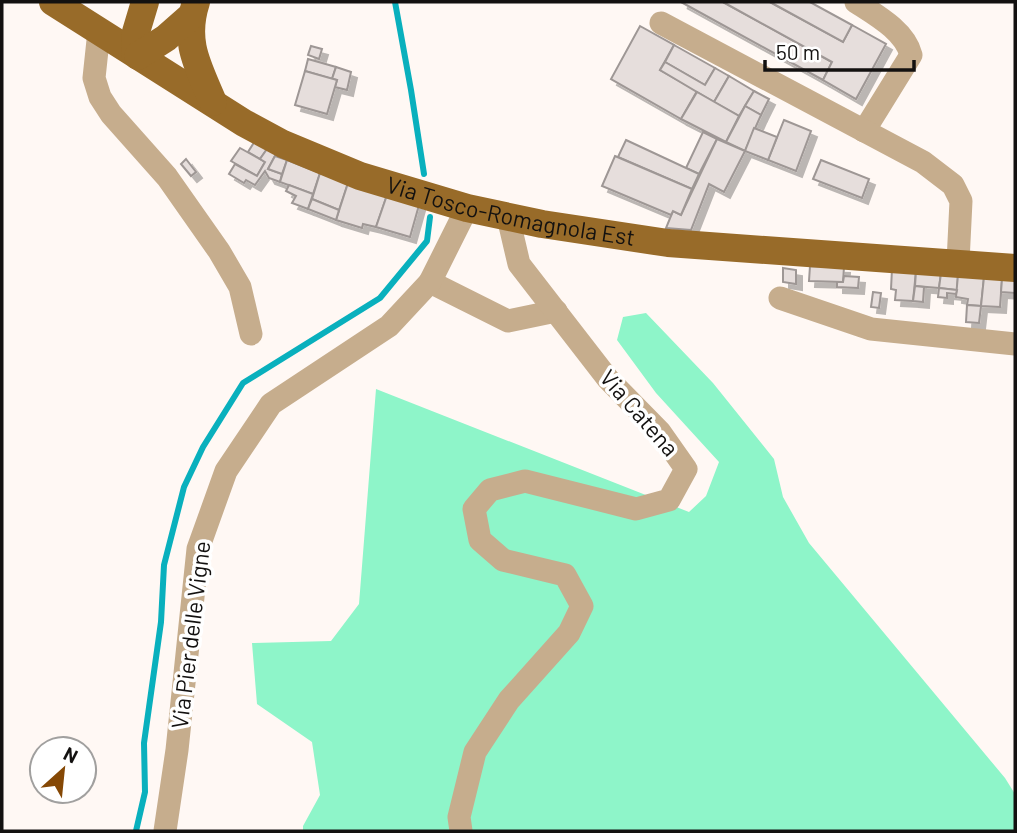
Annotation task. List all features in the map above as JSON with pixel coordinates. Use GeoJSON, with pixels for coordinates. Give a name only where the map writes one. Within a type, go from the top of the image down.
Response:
{"type":"FeatureCollection","features":[{"type":"Feature","properties":{"kind":"main road","name":"Via Tosco-Romagnola Est"},"geometry":{"type":"LineString","coordinates":[[54,2],[283,144],[378,182],[467,208],[668,243],[1015,268]]}},
{"type":"Feature","properties":{"kind":"main road"},"geometry":{"type":"LineString","coordinates":[[145,2],[136,32],[136,54],[166,38],[194,9]]}},
{"type":"Feature","properties":{"kind":"main road"},"geometry":{"type":"LineString","coordinates":[[194,9],[192,52],[213,102]]}},
{"type":"Feature","properties":{"kind":"street"},"geometry":{"type":"LineString","coordinates":[[856,2],[896,31],[909,44],[911,55],[864,131]]}},
{"type":"Feature","properties":{"kind":"street"},"geometry":{"type":"LineString","coordinates":[[661,23],[923,162],[953,185],[961,201],[958,262]]}},
{"type":"Feature","properties":{"kind":"street"},"geometry":{"type":"LineString","coordinates":[[99,31],[94,78],[100,97],[111,114],[167,177],[219,251],[240,287],[251,334]]}},
{"type":"Feature","properties":{"kind":"street","name":"Via Pier delle Vigne"},"geometry":{"type":"LineString","coordinates":[[165,831],[177,750],[198,549],[226,471],[271,404],[389,326],[430,282],[467,208]]}},
{"type":"Feature","properties":{"kind":"street","name":"Via Catena"},"geometry":{"type":"LineString","coordinates":[[461,831],[458,817],[475,752],[509,700],[569,633],[582,606],[565,575],[503,560],[480,540],[474,509],[490,491],[525,481],[636,509],[669,500],[686,468],[660,432],[608,379],[519,264],[508,217]]}},
{"type":"Feature","properties":{"kind":"street"},"geometry":{"type":"LineString","coordinates":[[430,282],[508,321],[556,311]]}},
{"type":"Feature","properties":{"kind":"street"},"geometry":{"type":"LineString","coordinates":[[780,298],[872,329],[1015,344]]}},
{"type":"Feature","properties":{"kind":"green space"},"geometry":{"type":"Polygon","coordinates":[[[646,313],[713,383],[774,459],[783,497],[809,543],[1005,778],[1015,794],[1015,831],[303,831],[303,826],[320,795],[312,742],[257,704],[252,643],[331,641],[359,604],[376,389],[689,512],[706,496],[719,462],[656,393],[617,340],[623,317],[646,313]]]}},
{"type":"Feature","properties":{"kind":"building"},"geometry":{"type":"Polygon","coordinates":[[[681,2],[723,2],[832,62],[823,80],[681,2]]]}},
{"type":"Feature","properties":{"kind":"building"},"geometry":{"type":"Polygon","coordinates":[[[723,2],[770,2],[843,42],[852,25],[886,44],[856,99],[823,80],[832,62],[723,2]]]}},
{"type":"Feature","properties":{"kind":"building"},"geometry":{"type":"Polygon","coordinates":[[[770,2],[810,2],[852,25],[843,42],[770,2]]]}},
{"type":"Feature","properties":{"kind":"building"},"geometry":{"type":"Polygon","coordinates":[[[640,26],[674,45],[660,70],[697,91],[681,119],[611,79],[640,26]]]}},
{"type":"Feature","properties":{"kind":"building"},"geometry":{"type":"Polygon","coordinates":[[[674,45],[715,68],[705,85],[665,62],[674,45]]]}},
{"type":"Feature","properties":{"kind":"building"},"geometry":{"type":"Polygon","coordinates":[[[311,46],[322,49],[319,59],[308,55],[311,46]]]}},
{"type":"Feature","properties":{"kind":"building"},"geometry":{"type":"Polygon","coordinates":[[[308,59],[336,67],[332,79],[305,71],[308,59]]]}},
{"type":"Feature","properties":{"kind":"building"},"geometry":{"type":"Polygon","coordinates":[[[665,62],[705,85],[715,68],[729,76],[714,102],[660,70],[665,62]]]}},
{"type":"Feature","properties":{"kind":"building"},"geometry":{"type":"Polygon","coordinates":[[[336,67],[351,72],[347,90],[335,87],[337,80],[332,79],[336,67]]]}},
{"type":"Feature","properties":{"kind":"building"},"geometry":{"type":"Polygon","coordinates":[[[305,71],[337,80],[327,114],[295,105],[305,71]]]}},
{"type":"Feature","properties":{"kind":"building"},"geometry":{"type":"Polygon","coordinates":[[[729,76],[754,91],[739,116],[714,102],[729,76]]]}},
{"type":"Feature","properties":{"kind":"building"},"geometry":{"type":"Polygon","coordinates":[[[754,91],[769,99],[761,115],[745,106],[754,91]]]}},
{"type":"Feature","properties":{"kind":"building"},"geometry":{"type":"Polygon","coordinates":[[[697,92],[739,116],[726,142],[681,119],[697,92]]]}},
{"type":"Feature","properties":{"kind":"building"},"geometry":{"type":"Polygon","coordinates":[[[745,106],[761,115],[745,151],[726,142],[745,106]]]}},
{"type":"Feature","properties":{"kind":"building"},"geometry":{"type":"Polygon","coordinates":[[[784,120],[811,131],[796,171],[768,160],[784,120]]]}},
{"type":"Feature","properties":{"kind":"building"},"geometry":{"type":"Polygon","coordinates":[[[754,128],[777,137],[768,160],[745,151],[754,128]]]}},
{"type":"Feature","properties":{"kind":"building"},"geometry":{"type":"Polygon","coordinates":[[[703,132],[717,139],[699,174],[686,168],[703,132]]]}},
{"type":"Feature","properties":{"kind":"building"},"geometry":{"type":"Polygon","coordinates":[[[717,139],[745,151],[724,192],[709,184],[691,230],[666,228],[673,211],[681,215],[717,139]]]}},
{"type":"Feature","properties":{"kind":"building"},"geometry":{"type":"Polygon","coordinates":[[[626,140],[699,174],[692,189],[618,157],[626,140]]]}},
{"type":"Feature","properties":{"kind":"building"},"geometry":{"type":"Polygon","coordinates":[[[255,141],[267,149],[260,159],[248,152],[255,141]]]}},
{"type":"Feature","properties":{"kind":"building"},"geometry":{"type":"Polygon","coordinates":[[[240,148],[265,162],[257,176],[231,161],[240,148]]]}},
{"type":"Feature","properties":{"kind":"building"},"geometry":{"type":"Polygon","coordinates":[[[267,149],[276,154],[268,169],[282,174],[280,182],[269,178],[265,171],[255,185],[246,180],[244,183],[229,174],[235,164],[257,176],[265,162],[260,159],[267,149]]]}},
{"type":"Feature","properties":{"kind":"building"},"geometry":{"type":"Polygon","coordinates":[[[275,156],[287,160],[282,174],[268,169],[275,156]]]}},
{"type":"Feature","properties":{"kind":"building"},"geometry":{"type":"Polygon","coordinates":[[[615,156],[692,189],[681,215],[673,211],[671,215],[602,186],[615,156]]]}},
{"type":"Feature","properties":{"kind":"building"},"geometry":{"type":"Polygon","coordinates":[[[186,159],[196,172],[191,176],[181,164],[186,159]]]}},
{"type":"Feature","properties":{"kind":"building"},"geometry":{"type":"Polygon","coordinates":[[[287,160],[320,173],[313,194],[280,182],[287,160]]]}},
{"type":"Feature","properties":{"kind":"building"},"geometry":{"type":"Polygon","coordinates":[[[821,160],[869,179],[862,198],[813,179],[821,160]]]}},
{"type":"Feature","properties":{"kind":"building"},"geometry":{"type":"Polygon","coordinates":[[[320,173],[348,183],[339,210],[312,199],[320,173]]]}},
{"type":"Feature","properties":{"kind":"building"},"geometry":{"type":"Polygon","coordinates":[[[348,183],[387,195],[376,227],[363,224],[362,228],[336,220],[348,183]]]}},
{"type":"Feature","properties":{"kind":"building"},"geometry":{"type":"Polygon","coordinates":[[[289,185],[313,194],[308,209],[292,203],[296,196],[286,191],[289,185]]]}},
{"type":"Feature","properties":{"kind":"building"},"geometry":{"type":"Polygon","coordinates":[[[387,195],[419,205],[410,237],[376,227],[387,195]]]}},
{"type":"Feature","properties":{"kind":"building"},"geometry":{"type":"Polygon","coordinates":[[[312,199],[339,210],[336,220],[308,209],[312,199]]]}},
{"type":"Feature","properties":{"kind":"building"},"geometry":{"type":"Polygon","coordinates":[[[810,266],[844,267],[843,282],[809,281],[810,266]]]}},
{"type":"Feature","properties":{"kind":"building"},"geometry":{"type":"Polygon","coordinates":[[[783,268],[796,270],[796,284],[783,282],[783,268]]]}},
{"type":"Feature","properties":{"kind":"building"},"geometry":{"type":"Polygon","coordinates":[[[892,269],[916,271],[913,301],[895,300],[896,290],[891,289],[892,269]]]}},
{"type":"Feature","properties":{"kind":"building"},"geometry":{"type":"Polygon","coordinates":[[[916,271],[941,273],[939,288],[915,286],[916,271]]]}},
{"type":"Feature","properties":{"kind":"building"},"geometry":{"type":"Polygon","coordinates":[[[941,273],[958,275],[957,290],[939,288],[941,273]]]}},
{"type":"Feature","properties":{"kind":"building"},"geometry":{"type":"Polygon","coordinates":[[[958,275],[984,277],[981,306],[967,305],[968,299],[956,297],[958,275]]]}},
{"type":"Feature","properties":{"kind":"building"},"geometry":{"type":"Polygon","coordinates":[[[844,276],[859,277],[858,288],[837,287],[837,282],[843,282],[844,276]]]}},
{"type":"Feature","properties":{"kind":"building"},"geometry":{"type":"Polygon","coordinates":[[[984,277],[1002,279],[1000,307],[981,306],[984,277]]]}},
{"type":"Feature","properties":{"kind":"building"},"geometry":{"type":"Polygon","coordinates":[[[1002,279],[1015,280],[1015,293],[1001,292],[1002,279]]]}},
{"type":"Feature","properties":{"kind":"building"},"geometry":{"type":"Polygon","coordinates":[[[915,286],[924,287],[923,302],[913,301],[915,286]]]}},
{"type":"Feature","properties":{"kind":"building"},"geometry":{"type":"Polygon","coordinates":[[[939,288],[957,290],[956,294],[947,293],[947,298],[938,297],[939,288]]]}},
{"type":"Feature","properties":{"kind":"building"},"geometry":{"type":"Polygon","coordinates":[[[873,292],[881,293],[879,308],[871,307],[873,292]]]}},
{"type":"Feature","properties":{"kind":"building"},"geometry":{"type":"Polygon","coordinates":[[[967,305],[981,306],[979,323],[966,322],[967,305]]]}},
{"type":"Feature","properties":{"kind":"waterway"},"geometry":{"type":"LineString","coordinates":[[395,2],[424,174]]}},
{"type":"Feature","properties":{"kind":"waterway"},"geometry":{"type":"LineString","coordinates":[[136,831],[145,792],[144,743],[161,622],[164,565],[184,487],[203,447],[243,383],[380,298],[427,241],[430,217]]}}]}
